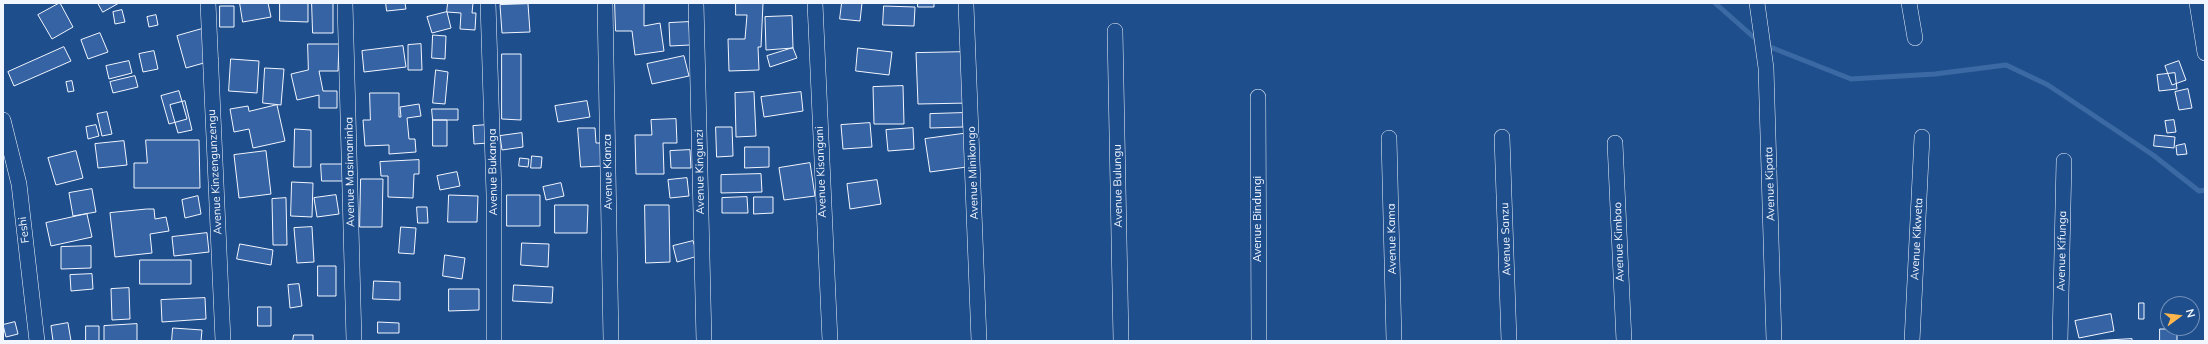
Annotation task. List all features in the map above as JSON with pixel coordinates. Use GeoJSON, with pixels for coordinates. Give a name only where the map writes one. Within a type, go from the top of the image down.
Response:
{"type":"FeatureCollection","features":[{"type":"Feature","properties":{"kind":"street","name":"Avenue Kinzengunzengu"},"geometry":{"type":"LineString","coordinates":[[208,3],[223,341]]}},
{"type":"Feature","properties":{"kind":"street","name":"Avenue Masimaninba"},"geometry":{"type":"LineString","coordinates":[[345,3],[354,341]]}},
{"type":"Feature","properties":{"kind":"street","name":"Avenue Bukanga"},"geometry":{"type":"LineString","coordinates":[[488,3],[494,195],[494,341]]}},
{"type":"Feature","properties":{"kind":"street","name":"Avenue Kianza"},"geometry":{"type":"LineString","coordinates":[[605,3],[611,341]]}},
{"type":"Feature","properties":{"kind":"street","name":"Avenue Kingunzi"},"geometry":{"type":"LineString","coordinates":[[696,3],[704,341]]}},
{"type":"Feature","properties":{"kind":"street","name":"Avenue Kisangani"},"geometry":{"type":"LineString","coordinates":[[815,3],[830,341]]}},
{"type":"Feature","properties":{"kind":"street","name":"Avenue Kipata"},"geometry":{"type":"LineString","coordinates":[[1757,3],[1766,68],[1774,341]]}},
{"type":"Feature","properties":{"kind":"street"},"geometry":{"type":"LineString","coordinates":[[1909,3],[1915,38]]}},
{"type":"Feature","properties":{"kind":"street"},"geometry":{"type":"LineString","coordinates":[[2198,3],[2205,53]]}},
{"type":"Feature","properties":{"kind":"street","name":"Avenue Minikongo"},"geometry":{"type":"LineString","coordinates":[[966,4],[979,341]]}},
{"type":"Feature","properties":{"kind":"street","name":"Avenue Bulungu"},"geometry":{"type":"LineString","coordinates":[[1115,31],[1121,341]]}},
{"type":"Feature","properties":{"kind":"street","name":"Avenue Bindungi"},"geometry":{"type":"LineString","coordinates":[[1258,97],[1259,341]]}},
{"type":"Feature","properties":{"kind":"street","name":"Feshi"},"geometry":{"type":"LineString","coordinates":[[3,120],[19,184],[37,341]]}},
{"type":"Feature","properties":{"kind":"street","name":"Avenue Kikweta"},"geometry":{"type":"LineString","coordinates":[[1912,341],[1922,137]]}},
{"type":"Feature","properties":{"kind":"street","name":"Avenue Kama"},"geometry":{"type":"LineString","coordinates":[[1389,138],[1394,341]]}},
{"type":"Feature","properties":{"kind":"street","name":"Avenue Sanzu"},"geometry":{"type":"LineString","coordinates":[[1502,138],[1509,341]]}},
{"type":"Feature","properties":{"kind":"street","name":"Avenue Kimbao"},"geometry":{"type":"LineString","coordinates":[[1615,143],[1624,341]]}},
{"type":"Feature","properties":{"kind":"street","name":"Avenue Kifunga"},"geometry":{"type":"LineString","coordinates":[[2060,341],[2064,161]]}},
{"type":"Feature","properties":{"kind":"building"},"geometry":{"type":"Polygon","coordinates":[[[60,3],[73,27],[52,39],[38,15],[60,3]]]}},
{"type":"Feature","properties":{"kind":"building"},"geometry":{"type":"Polygon","coordinates":[[[98,3],[119,3],[103,12],[98,3]]]}},
{"type":"Feature","properties":{"kind":"building"},"geometry":{"type":"Polygon","coordinates":[[[240,3],[268,3],[271,17],[243,22],[240,3]]]}},
{"type":"Feature","properties":{"kind":"building"},"geometry":{"type":"Polygon","coordinates":[[[280,3],[308,3],[308,22],[280,21],[280,3]]]}},
{"type":"Feature","properties":{"kind":"building"},"geometry":{"type":"Polygon","coordinates":[[[312,3],[333,3],[333,33],[313,33],[312,3]]]}},
{"type":"Feature","properties":{"kind":"building"},"geometry":{"type":"Polygon","coordinates":[[[386,3],[405,3],[406,9],[387,11],[386,3]]]}},
{"type":"Feature","properties":{"kind":"building"},"geometry":{"type":"Polygon","coordinates":[[[448,3],[473,3],[472,13],[476,13],[475,30],[460,29],[461,13],[447,12],[448,3]]]}},
{"type":"Feature","properties":{"kind":"building"},"geometry":{"type":"Polygon","coordinates":[[[615,3],[644,3],[644,26],[660,23],[664,51],[635,55],[632,31],[616,31],[615,3]]]}},
{"type":"Feature","properties":{"kind":"building"},"geometry":{"type":"Polygon","coordinates":[[[736,3],[763,3],[761,47],[758,47],[759,70],[729,71],[728,39],[745,39],[747,15],[736,15],[736,3]]]}},
{"type":"Feature","properties":{"kind":"building"},"geometry":{"type":"Polygon","coordinates":[[[842,3],[862,3],[860,21],[840,19],[842,3]]]}},
{"type":"Feature","properties":{"kind":"building"},"geometry":{"type":"Polygon","coordinates":[[[918,3],[934,3],[934,7],[918,7],[918,3]]]}},
{"type":"Feature","properties":{"kind":"building"},"geometry":{"type":"Polygon","coordinates":[[[528,4],[530,32],[502,33],[500,5],[528,4]]]}},
{"type":"Feature","properties":{"kind":"building"},"geometry":{"type":"Polygon","coordinates":[[[220,6],[234,6],[234,27],[220,27],[220,6]]]}},
{"type":"Feature","properties":{"kind":"building"},"geometry":{"type":"Polygon","coordinates":[[[884,6],[915,7],[914,26],[883,25],[884,6]]]}},
{"type":"Feature","properties":{"kind":"building"},"geometry":{"type":"Polygon","coordinates":[[[122,10],[125,22],[115,24],[113,12],[122,10]]]}},
{"type":"Feature","properties":{"kind":"building"},"geometry":{"type":"Polygon","coordinates":[[[447,12],[451,28],[432,33],[427,17],[447,12]]]}},
{"type":"Feature","properties":{"kind":"building"},"geometry":{"type":"Polygon","coordinates":[[[156,15],[158,25],[149,27],[147,17],[156,15]]]}},
{"type":"Feature","properties":{"kind":"building"},"geometry":{"type":"Polygon","coordinates":[[[792,16],[793,48],[766,50],[765,17],[792,16]]]}},
{"type":"Feature","properties":{"kind":"building"},"geometry":{"type":"Polygon","coordinates":[[[689,22],[690,45],[670,46],[669,23],[689,22]]]}},
{"type":"Feature","properties":{"kind":"building"},"geometry":{"type":"Polygon","coordinates":[[[209,27],[218,59],[186,68],[177,36],[209,27]]]}},
{"type":"Feature","properties":{"kind":"building"},"geometry":{"type":"Polygon","coordinates":[[[100,33],[108,52],[88,59],[81,40],[100,33]]]}},
{"type":"Feature","properties":{"kind":"building"},"geometry":{"type":"Polygon","coordinates":[[[433,35],[446,36],[445,59],[432,58],[433,35]]]}},
{"type":"Feature","properties":{"kind":"building"},"geometry":{"type":"Polygon","coordinates":[[[308,44],[339,44],[338,71],[319,71],[323,91],[337,91],[337,108],[319,108],[319,95],[297,100],[291,74],[308,70],[308,44]]]}},
{"type":"Feature","properties":{"kind":"building"},"geometry":{"type":"Polygon","coordinates":[[[421,44],[422,70],[408,70],[408,45],[421,44]]]}},
{"type":"Feature","properties":{"kind":"building"},"geometry":{"type":"Polygon","coordinates":[[[403,46],[406,67],[364,72],[362,51],[403,46]]]}},
{"type":"Feature","properties":{"kind":"building"},"geometry":{"type":"Polygon","coordinates":[[[64,47],[71,61],[14,86],[8,72],[64,47]]]}},
{"type":"Feature","properties":{"kind":"building"},"geometry":{"type":"Polygon","coordinates":[[[793,48],[797,58],[770,67],[767,56],[793,48]]]}},
{"type":"Feature","properties":{"kind":"building"},"geometry":{"type":"Polygon","coordinates":[[[858,48],[892,52],[889,75],[856,71],[858,48]]]}},
{"type":"Feature","properties":{"kind":"building"},"geometry":{"type":"Polygon","coordinates":[[[154,51],[158,69],[143,72],[139,54],[154,51]]]}},
{"type":"Feature","properties":{"kind":"building"},"geometry":{"type":"Polygon","coordinates":[[[967,52],[969,103],[918,104],[916,53],[967,52]]]}},
{"type":"Feature","properties":{"kind":"building"},"geometry":{"type":"Polygon","coordinates":[[[502,54],[521,54],[521,120],[502,119],[502,54]]]}},
{"type":"Feature","properties":{"kind":"building"},"geometry":{"type":"Polygon","coordinates":[[[684,56],[689,76],[652,84],[647,64],[684,56]]]}},
{"type":"Feature","properties":{"kind":"building"},"geometry":{"type":"Polygon","coordinates":[[[231,59],[259,61],[257,93],[229,91],[231,59]]]}},
{"type":"Feature","properties":{"kind":"building"},"geometry":{"type":"Polygon","coordinates":[[[129,61],[132,73],[109,79],[106,66],[129,61]]]}},
{"type":"Feature","properties":{"kind":"building"},"geometry":{"type":"Polygon","coordinates":[[[2179,61],[2186,80],[2172,85],[2165,66],[2179,61]]]}},
{"type":"Feature","properties":{"kind":"building"},"geometry":{"type":"Polygon","coordinates":[[[265,68],[284,69],[281,105],[263,103],[265,68]]]}},
{"type":"Feature","properties":{"kind":"building"},"geometry":{"type":"Polygon","coordinates":[[[436,70],[448,72],[445,104],[433,103],[436,70]]]}},
{"type":"Feature","properties":{"kind":"building"},"geometry":{"type":"Polygon","coordinates":[[[2175,73],[2177,89],[2159,91],[2157,75],[2175,73]]]}},
{"type":"Feature","properties":{"kind":"building"},"geometry":{"type":"Polygon","coordinates":[[[135,76],[138,87],[113,93],[110,82],[135,76]]]}},
{"type":"Feature","properties":{"kind":"building"},"geometry":{"type":"Polygon","coordinates":[[[72,81],[74,91],[68,92],[66,82],[72,81]]]}},
{"type":"Feature","properties":{"kind":"building"},"geometry":{"type":"Polygon","coordinates":[[[903,86],[904,124],[874,124],[873,87],[903,86]]]}},
{"type":"Feature","properties":{"kind":"building"},"geometry":{"type":"Polygon","coordinates":[[[2188,89],[2192,108],[2179,110],[2175,92],[2188,89]]]}},
{"type":"Feature","properties":{"kind":"building"},"geometry":{"type":"Polygon","coordinates":[[[179,91],[187,119],[169,124],[161,96],[179,91]]]}},
{"type":"Feature","properties":{"kind":"building"},"geometry":{"type":"Polygon","coordinates":[[[754,92],[756,136],[736,137],[735,93],[754,92]]]}},
{"type":"Feature","properties":{"kind":"building"},"geometry":{"type":"Polygon","coordinates":[[[801,92],[803,111],[764,117],[761,97],[801,92]]]}},
{"type":"Feature","properties":{"kind":"building"},"geometry":{"type":"Polygon","coordinates":[[[370,93],[399,93],[399,117],[401,117],[400,107],[419,104],[421,116],[407,118],[409,139],[415,139],[416,152],[389,154],[389,145],[365,146],[363,120],[370,120],[370,93]]]}},
{"type":"Feature","properties":{"kind":"building"},"geometry":{"type":"Polygon","coordinates":[[[185,101],[192,130],[178,133],[170,105],[185,101]]]}},
{"type":"Feature","properties":{"kind":"building"},"geometry":{"type":"Polygon","coordinates":[[[587,101],[590,117],[558,122],[555,106],[587,101]]]}},
{"type":"Feature","properties":{"kind":"building"},"geometry":{"type":"Polygon","coordinates":[[[277,105],[285,141],[253,148],[249,129],[234,132],[230,109],[248,106],[249,111],[277,105]]]}},
{"type":"Feature","properties":{"kind":"building"},"geometry":{"type":"Polygon","coordinates":[[[432,109],[458,109],[458,120],[433,120],[432,109]]]}},
{"type":"Feature","properties":{"kind":"building"},"geometry":{"type":"Polygon","coordinates":[[[107,112],[112,134],[102,136],[97,114],[107,112]]]}},
{"type":"Feature","properties":{"kind":"building"},"geometry":{"type":"Polygon","coordinates":[[[963,113],[963,127],[930,128],[930,114],[963,113]]]}},
{"type":"Feature","properties":{"kind":"building"},"geometry":{"type":"Polygon","coordinates":[[[676,119],[677,143],[663,143],[664,174],[636,174],[635,135],[652,135],[651,120],[676,119]]]}},
{"type":"Feature","properties":{"kind":"building"},"geometry":{"type":"Polygon","coordinates":[[[433,120],[447,120],[447,146],[433,146],[433,120]]]}},
{"type":"Feature","properties":{"kind":"building"},"geometry":{"type":"Polygon","coordinates":[[[2174,120],[2176,132],[2167,133],[2165,121],[2174,120]]]}},
{"type":"Feature","properties":{"kind":"building"},"geometry":{"type":"Polygon","coordinates":[[[870,123],[872,147],[843,149],[841,125],[870,123]]]}},
{"type":"Feature","properties":{"kind":"building"},"geometry":{"type":"Polygon","coordinates":[[[96,125],[99,136],[88,139],[86,127],[96,125]]]}},
{"type":"Feature","properties":{"kind":"building"},"geometry":{"type":"Polygon","coordinates":[[[487,125],[488,143],[474,144],[473,126],[487,125]]]}},
{"type":"Feature","properties":{"kind":"building"},"geometry":{"type":"Polygon","coordinates":[[[716,127],[732,127],[733,156],[717,157],[716,127]]]}},
{"type":"Feature","properties":{"kind":"building"},"geometry":{"type":"Polygon","coordinates":[[[578,128],[595,128],[596,143],[601,143],[602,166],[581,167],[578,128]]]}},
{"type":"Feature","properties":{"kind":"building"},"geometry":{"type":"Polygon","coordinates":[[[913,128],[914,149],[888,151],[886,130],[913,128]]]}},
{"type":"Feature","properties":{"kind":"building"},"geometry":{"type":"Polygon","coordinates":[[[295,129],[311,130],[311,167],[294,167],[295,129]]]}},
{"type":"Feature","properties":{"kind":"building"},"geometry":{"type":"Polygon","coordinates":[[[522,133],[523,147],[502,150],[500,136],[522,133]]]}},
{"type":"Feature","properties":{"kind":"building"},"geometry":{"type":"Polygon","coordinates":[[[969,133],[974,166],[930,172],[925,139],[969,133]]]}},
{"type":"Feature","properties":{"kind":"building"},"geometry":{"type":"Polygon","coordinates":[[[2155,135],[2175,137],[2174,148],[2154,146],[2155,135]]]}},
{"type":"Feature","properties":{"kind":"building"},"geometry":{"type":"Polygon","coordinates":[[[146,140],[199,140],[200,188],[134,188],[134,163],[147,163],[146,140]]]}},
{"type":"Feature","properties":{"kind":"building"},"geometry":{"type":"Polygon","coordinates":[[[124,141],[127,165],[98,168],[95,144],[124,141]]]}},
{"type":"Feature","properties":{"kind":"building"},"geometry":{"type":"Polygon","coordinates":[[[2185,144],[2187,154],[2177,155],[2176,146],[2185,144]]]}},
{"type":"Feature","properties":{"kind":"building"},"geometry":{"type":"Polygon","coordinates":[[[745,147],[769,147],[769,167],[745,168],[745,147]]]}},
{"type":"Feature","properties":{"kind":"building"},"geometry":{"type":"Polygon","coordinates":[[[690,150],[691,168],[671,168],[670,151],[690,150]]]}},
{"type":"Feature","properties":{"kind":"building"},"geometry":{"type":"Polygon","coordinates":[[[76,151],[83,178],[56,185],[48,158],[76,151]]]}},
{"type":"Feature","properties":{"kind":"building"},"geometry":{"type":"Polygon","coordinates":[[[266,151],[271,194],[239,198],[234,155],[266,151]]]}},
{"type":"Feature","properties":{"kind":"building"},"geometry":{"type":"Polygon","coordinates":[[[532,156],[542,157],[541,168],[531,168],[532,156]]]}},
{"type":"Feature","properties":{"kind":"building"},"geometry":{"type":"Polygon","coordinates":[[[520,158],[529,159],[528,167],[519,166],[520,158]]]}},
{"type":"Feature","properties":{"kind":"building"},"geometry":{"type":"Polygon","coordinates":[[[419,160],[419,174],[414,174],[413,198],[388,197],[388,176],[381,176],[380,162],[419,160]]]}},
{"type":"Feature","properties":{"kind":"building"},"geometry":{"type":"Polygon","coordinates":[[[810,163],[815,196],[784,200],[779,168],[810,163]]]}},
{"type":"Feature","properties":{"kind":"building"},"geometry":{"type":"Polygon","coordinates":[[[321,164],[346,164],[346,181],[322,181],[321,164]]]}},
{"type":"Feature","properties":{"kind":"building"},"geometry":{"type":"Polygon","coordinates":[[[457,172],[460,186],[440,190],[437,176],[457,172]]]}},
{"type":"Feature","properties":{"kind":"building"},"geometry":{"type":"Polygon","coordinates":[[[761,174],[762,192],[721,193],[721,175],[761,174]]]}},
{"type":"Feature","properties":{"kind":"building"},"geometry":{"type":"Polygon","coordinates":[[[687,178],[689,196],[670,198],[668,180],[687,178]]]}},
{"type":"Feature","properties":{"kind":"building"},"geometry":{"type":"Polygon","coordinates":[[[361,179],[383,179],[382,227],[360,227],[361,179]]]}},
{"type":"Feature","properties":{"kind":"building"},"geometry":{"type":"Polygon","coordinates":[[[877,180],[881,204],[850,209],[847,184],[877,180]]]}},
{"type":"Feature","properties":{"kind":"building"},"geometry":{"type":"Polygon","coordinates":[[[292,182],[313,183],[312,217],[291,216],[292,182]]]}},
{"type":"Feature","properties":{"kind":"building"},"geometry":{"type":"Polygon","coordinates":[[[561,183],[564,196],[546,200],[543,187],[561,183]]]}},
{"type":"Feature","properties":{"kind":"building"},"geometry":{"type":"Polygon","coordinates":[[[92,189],[96,212],[73,216],[69,193],[92,189]]]}},
{"type":"Feature","properties":{"kind":"building"},"geometry":{"type":"Polygon","coordinates":[[[336,195],[339,214],[317,217],[314,198],[336,195]]]}},
{"type":"Feature","properties":{"kind":"building"},"geometry":{"type":"Polygon","coordinates":[[[449,195],[478,196],[477,222],[448,222],[449,195]]]}},
{"type":"Feature","properties":{"kind":"building"},"geometry":{"type":"Polygon","coordinates":[[[507,195],[540,195],[540,226],[507,226],[507,195]]]}},
{"type":"Feature","properties":{"kind":"building"},"geometry":{"type":"Polygon","coordinates":[[[198,196],[201,214],[185,218],[182,200],[198,196]]]}},
{"type":"Feature","properties":{"kind":"building"},"geometry":{"type":"Polygon","coordinates":[[[747,197],[748,213],[722,213],[722,198],[747,197]]]}},
{"type":"Feature","properties":{"kind":"building"},"geometry":{"type":"Polygon","coordinates":[[[754,197],[773,197],[773,213],[754,214],[754,197]]]}},
{"type":"Feature","properties":{"kind":"building"},"geometry":{"type":"Polygon","coordinates":[[[286,198],[287,245],[273,245],[272,199],[286,198]]]}},
{"type":"Feature","properties":{"kind":"building"},"geometry":{"type":"Polygon","coordinates":[[[555,205],[588,205],[587,233],[555,233],[555,205]]]}},
{"type":"Feature","properties":{"kind":"building"},"geometry":{"type":"Polygon","coordinates":[[[645,205],[669,205],[670,262],[646,263],[645,205]]]}},
{"type":"Feature","properties":{"kind":"building"},"geometry":{"type":"Polygon","coordinates":[[[417,207],[427,207],[428,223],[418,223],[417,207]]]}},
{"type":"Feature","properties":{"kind":"building"},"geometry":{"type":"Polygon","coordinates":[[[154,209],[155,219],[166,217],[169,231],[150,234],[152,253],[115,257],[110,213],[154,209]]]}},
{"type":"Feature","properties":{"kind":"building"},"geometry":{"type":"Polygon","coordinates":[[[87,214],[92,237],[51,246],[46,223],[87,214]]]}},
{"type":"Feature","properties":{"kind":"building"},"geometry":{"type":"Polygon","coordinates":[[[312,227],[314,262],[297,263],[294,228],[312,227]]]}},
{"type":"Feature","properties":{"kind":"building"},"geometry":{"type":"Polygon","coordinates":[[[401,227],[416,228],[414,254],[399,253],[401,227]]]}},
{"type":"Feature","properties":{"kind":"building"},"geometry":{"type":"Polygon","coordinates":[[[207,233],[209,252],[174,256],[172,237],[207,233]]]}},
{"type":"Feature","properties":{"kind":"building"},"geometry":{"type":"Polygon","coordinates":[[[693,241],[698,256],[677,262],[673,246],[693,241]]]}},
{"type":"Feature","properties":{"kind":"building"},"geometry":{"type":"Polygon","coordinates":[[[522,243],[549,244],[548,267],[521,265],[522,243]]]}},
{"type":"Feature","properties":{"kind":"building"},"geometry":{"type":"Polygon","coordinates":[[[240,244],[273,250],[271,265],[237,259],[240,244]]]}},
{"type":"Feature","properties":{"kind":"building"},"geometry":{"type":"Polygon","coordinates":[[[91,246],[91,268],[61,269],[61,247],[91,246]]]}},
{"type":"Feature","properties":{"kind":"building"},"geometry":{"type":"Polygon","coordinates":[[[445,255],[465,258],[462,279],[443,276],[445,255]]]}},
{"type":"Feature","properties":{"kind":"building"},"geometry":{"type":"Polygon","coordinates":[[[140,260],[191,260],[191,284],[140,284],[140,260]]]}},
{"type":"Feature","properties":{"kind":"building"},"geometry":{"type":"Polygon","coordinates":[[[318,266],[336,266],[336,296],[318,296],[318,266]]]}},
{"type":"Feature","properties":{"kind":"building"},"geometry":{"type":"Polygon","coordinates":[[[92,274],[93,289],[71,291],[70,275],[92,274]]]}},
{"type":"Feature","properties":{"kind":"building"},"geometry":{"type":"Polygon","coordinates":[[[374,281],[400,282],[400,300],[373,299],[374,281]]]}},
{"type":"Feature","properties":{"kind":"building"},"geometry":{"type":"Polygon","coordinates":[[[299,284],[302,306],[290,308],[288,285],[299,284]]]}},
{"type":"Feature","properties":{"kind":"building"},"geometry":{"type":"Polygon","coordinates":[[[514,285],[553,287],[552,303],[513,301],[514,285]]]}},
{"type":"Feature","properties":{"kind":"building"},"geometry":{"type":"Polygon","coordinates":[[[129,288],[130,319],[112,320],[111,289],[129,288]]]}},
{"type":"Feature","properties":{"kind":"building"},"geometry":{"type":"Polygon","coordinates":[[[449,289],[479,289],[479,310],[449,311],[449,289]]]}},
{"type":"Feature","properties":{"kind":"building"},"geometry":{"type":"Polygon","coordinates":[[[205,298],[206,319],[162,322],[161,300],[205,298]]]}},
{"type":"Feature","properties":{"kind":"building"},"geometry":{"type":"Polygon","coordinates":[[[2139,303],[2144,303],[2144,319],[2139,319],[2139,303]]]}},
{"type":"Feature","properties":{"kind":"building"},"geometry":{"type":"Polygon","coordinates":[[[258,307],[271,307],[271,326],[258,326],[258,307]]]}},
{"type":"Feature","properties":{"kind":"building"},"geometry":{"type":"Polygon","coordinates":[[[2111,314],[2114,331],[2079,338],[2075,321],[2111,314]]]}},
{"type":"Feature","properties":{"kind":"building"},"geometry":{"type":"Polygon","coordinates":[[[15,322],[18,334],[6,337],[3,325],[15,322]]]}},
{"type":"Feature","properties":{"kind":"building"},"geometry":{"type":"Polygon","coordinates":[[[378,322],[399,323],[399,333],[378,333],[378,322]]]}},
{"type":"Feature","properties":{"kind":"building"},"geometry":{"type":"Polygon","coordinates":[[[68,323],[71,341],[53,341],[51,326],[68,323]]]}},
{"type":"Feature","properties":{"kind":"building"},"geometry":{"type":"Polygon","coordinates":[[[137,324],[137,341],[104,341],[104,326],[137,324]]]}},
{"type":"Feature","properties":{"kind":"building"},"geometry":{"type":"Polygon","coordinates":[[[86,326],[99,326],[99,341],[86,341],[86,326]]]}},
{"type":"Feature","properties":{"kind":"building"},"geometry":{"type":"Polygon","coordinates":[[[173,328],[202,330],[201,341],[172,341],[173,328]]]}},
{"type":"Feature","properties":{"kind":"building"},"geometry":{"type":"Polygon","coordinates":[[[294,335],[313,335],[313,341],[293,341],[294,335]]]}},
{"type":"Feature","properties":{"kind":"building"},"geometry":{"type":"Polygon","coordinates":[[[2160,336],[2177,336],[2177,341],[2160,341],[2160,336]]]}},
{"type":"Feature","properties":{"kind":"building"},"geometry":{"type":"Polygon","coordinates":[[[2132,339],[2132,341],[2090,341],[2132,339]]]}},
{"type":"Feature","properties":{"kind":"waterway"},"geometry":{"type":"LineString","coordinates":[[1715,3],[1758,41]]}},
{"type":"Feature","properties":{"kind":"waterway"},"geometry":{"type":"LineString","coordinates":[[1765,45],[1851,79],[1935,74],[2006,65],[2048,85],[2153,155],[2199,191],[2205,190]]}}]}
